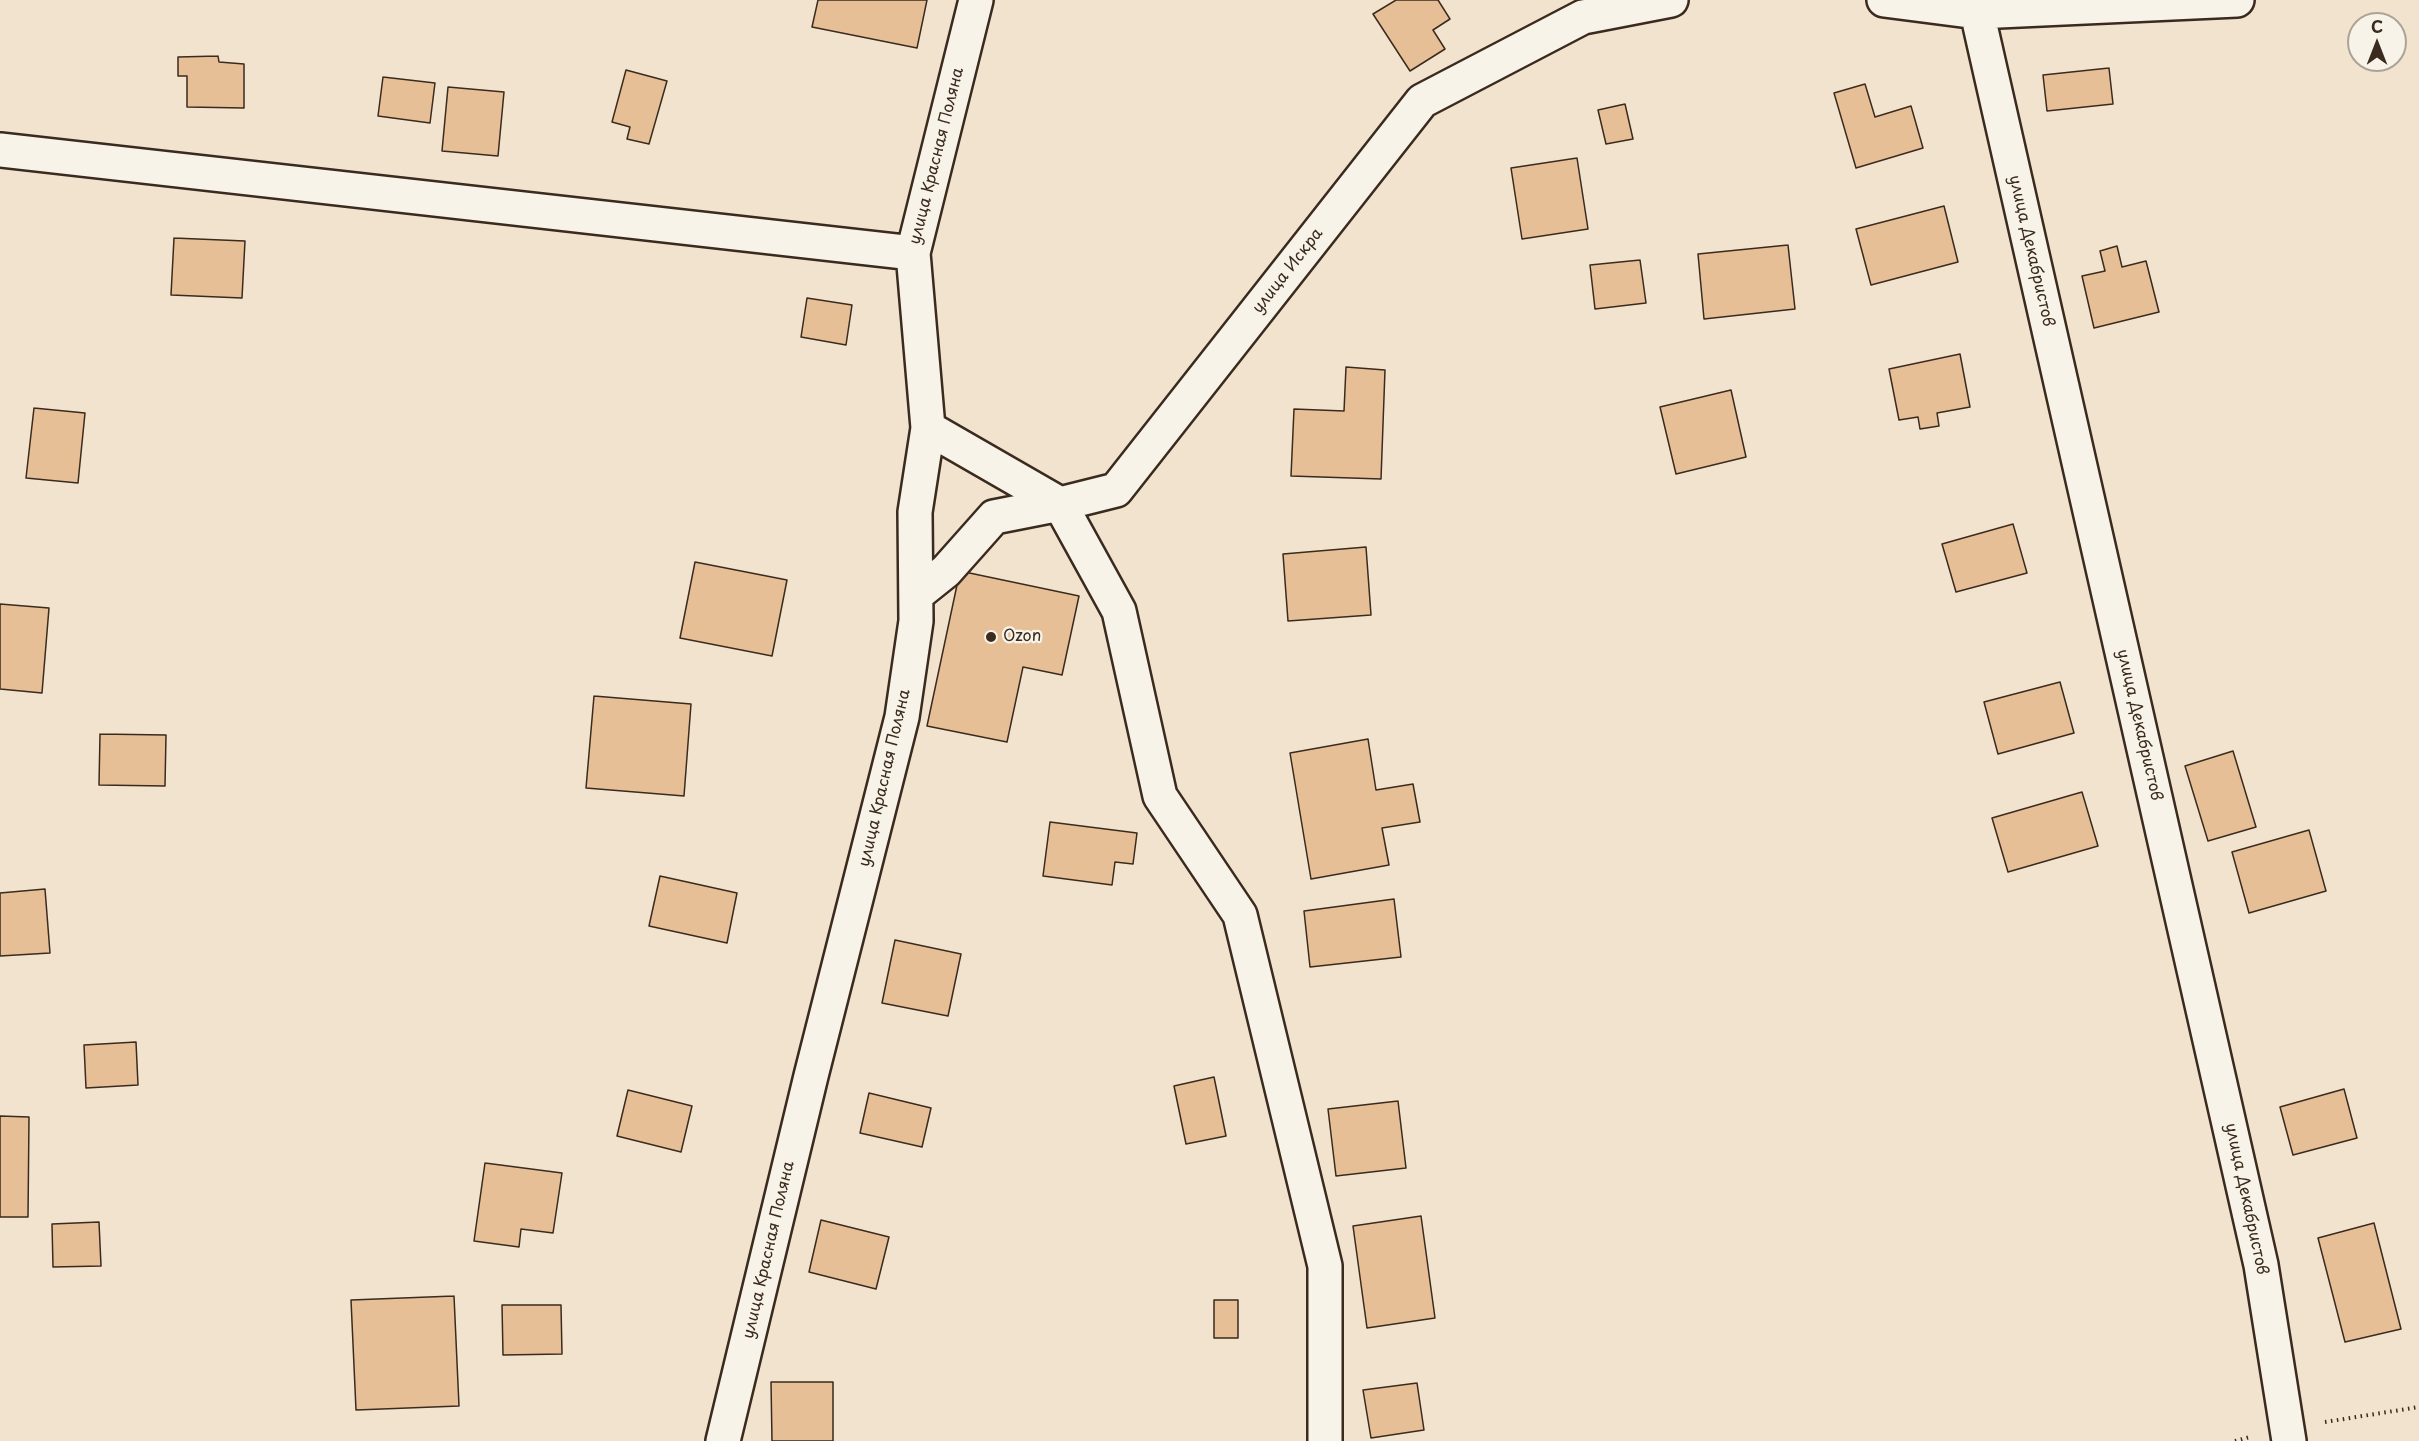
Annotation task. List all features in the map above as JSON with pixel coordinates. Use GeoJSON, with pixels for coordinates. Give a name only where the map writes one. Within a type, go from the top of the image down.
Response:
{"type":"FeatureCollection","features":[{"type":"Feature","properties":{"kind":"street","name":"улица Красная Поляна"},"geometry":{"type":"LineString","coordinates":[[723,1441],[811,1076],[902,717],[916,621],[915,512],[928,429],[913,253],[976,0]]}},
{"type":"Feature","properties":{"kind":"street","name":"улица Искра"},"geometry":{"type":"LineString","coordinates":[[916,595],[946,570],[994,517],[1116,490],[1422,101],[1583,17],[1671,0]]}},
{"type":"Feature","properties":{"kind":"street"},"geometry":{"type":"LineString","coordinates":[[1884,0],[1977,12],[2237,0]]}},
{"type":"Feature","properties":{"kind":"street","name":"улица Декабристов"},"geometry":{"type":"LineString","coordinates":[[1977,12],[2261,1264],[2287,1434]]}},
{"type":"Feature","properties":{"kind":"street"},"geometry":{"type":"LineString","coordinates":[[0,150],[913,253]]}},
{"type":"Feature","properties":{"kind":"street"},"geometry":{"type":"LineString","coordinates":[[928,429],[1060,504],[1119,610],[1160,796],[1240,915],[1325,1266],[1325,1441]]}},
{"type":"Feature","properties":{"kind":"path"},"geometry":{"type":"LineString","coordinates":[[2287,1434],[2419,1407]]}},
{"type":"Feature","properties":{"kind":"building"},"geometry":{"type":"Polygon","coordinates":[[[818,0],[927,0],[917,48],[812,27],[818,0]]]}},
{"type":"Feature","properties":{"kind":"building"},"geometry":{"type":"Polygon","coordinates":[[[1396,0],[1438,0],[1450,19],[1433,30],[1445,49],[1410,71],[1373,14],[1396,0]]]}},
{"type":"Feature","properties":{"kind":"building"},"geometry":{"type":"Polygon","coordinates":[[[218,56],[219,62],[244,64],[244,108],[187,107],[187,76],[178,76],[178,57],[218,56]]]}},
{"type":"Feature","properties":{"kind":"building"},"geometry":{"type":"Polygon","coordinates":[[[2109,68],[2113,104],[2047,111],[2043,75],[2109,68]]]}},
{"type":"Feature","properties":{"kind":"building"},"geometry":{"type":"Polygon","coordinates":[[[626,70],[667,81],[649,144],[627,139],[630,127],[612,122],[626,70]]]}},
{"type":"Feature","properties":{"kind":"building"},"geometry":{"type":"Polygon","coordinates":[[[383,77],[435,83],[430,123],[378,116],[383,77]]]}},
{"type":"Feature","properties":{"kind":"building"},"geometry":{"type":"Polygon","coordinates":[[[1865,84],[1875,117],[1911,106],[1923,148],[1856,168],[1834,93],[1865,84]]]}},
{"type":"Feature","properties":{"kind":"building"},"geometry":{"type":"Polygon","coordinates":[[[448,87],[504,92],[498,156],[442,151],[448,87]]]}},
{"type":"Feature","properties":{"kind":"building"},"geometry":{"type":"Polygon","coordinates":[[[1625,104],[1633,139],[1606,144],[1598,110],[1625,104]]]}},
{"type":"Feature","properties":{"kind":"building"},"geometry":{"type":"Polygon","coordinates":[[[1577,158],[1588,229],[1522,239],[1511,168],[1577,158]]]}},
{"type":"Feature","properties":{"kind":"building"},"geometry":{"type":"Polygon","coordinates":[[[1944,206],[1958,262],[1871,285],[1856,229],[1944,206]]]}},
{"type":"Feature","properties":{"kind":"building"},"geometry":{"type":"Polygon","coordinates":[[[174,238],[245,241],[242,298],[171,295],[174,238]]]}},
{"type":"Feature","properties":{"kind":"building"},"geometry":{"type":"Polygon","coordinates":[[[1788,245],[1795,309],[1704,319],[1698,254],[1788,245]]]}},
{"type":"Feature","properties":{"kind":"building"},"geometry":{"type":"Polygon","coordinates":[[[2117,246],[2122,267],[2146,261],[2159,312],[2094,328],[2082,276],[2105,271],[2100,251],[2117,246]]]}},
{"type":"Feature","properties":{"kind":"building"},"geometry":{"type":"Polygon","coordinates":[[[1640,260],[1646,303],[1595,309],[1590,265],[1640,260]]]}},
{"type":"Feature","properties":{"kind":"building"},"geometry":{"type":"Polygon","coordinates":[[[807,298],[852,305],[846,345],[801,337],[807,298]]]}},
{"type":"Feature","properties":{"kind":"building"},"geometry":{"type":"Polygon","coordinates":[[[1960,354],[1970,407],[1937,413],[1939,426],[1920,429],[1918,417],[1899,420],[1889,369],[1960,354]]]}},
{"type":"Feature","properties":{"kind":"building"},"geometry":{"type":"Polygon","coordinates":[[[1346,367],[1385,370],[1381,479],[1291,476],[1294,409],[1344,411],[1346,367]]]}},
{"type":"Feature","properties":{"kind":"building"},"geometry":{"type":"Polygon","coordinates":[[[1731,390],[1746,457],[1676,474],[1660,407],[1731,390]]]}},
{"type":"Feature","properties":{"kind":"building"},"geometry":{"type":"Polygon","coordinates":[[[34,408],[85,413],[78,483],[26,478],[34,408]]]}},
{"type":"Feature","properties":{"kind":"building"},"geometry":{"type":"Polygon","coordinates":[[[2013,524],[2027,573],[1956,592],[1942,544],[2013,524]]]}},
{"type":"Feature","properties":{"kind":"building"},"geometry":{"type":"Polygon","coordinates":[[[1366,547],[1371,615],[1288,621],[1283,554],[1366,547]]]}},
{"type":"Feature","properties":{"kind":"building"},"geometry":{"type":"Polygon","coordinates":[[[695,562],[787,580],[772,656],[680,638],[695,562]]]}},
{"type":"Feature","properties":{"kind":"building"},"geometry":{"type":"Polygon","coordinates":[[[960,571],[1079,596],[1062,675],[1023,667],[1007,742],[927,726],[960,571]]]}},
{"type":"Feature","properties":{"kind":"building"},"geometry":{"type":"Polygon","coordinates":[[[0,604],[49,608],[42,693],[0,689],[0,604]]]}},
{"type":"Feature","properties":{"kind":"building"},"geometry":{"type":"Polygon","coordinates":[[[2060,682],[2074,733],[1998,754],[1984,702],[2060,682]]]}},
{"type":"Feature","properties":{"kind":"building"},"geometry":{"type":"Polygon","coordinates":[[[594,696],[691,704],[684,796],[586,788],[594,696]]]}},
{"type":"Feature","properties":{"kind":"building"},"geometry":{"type":"Polygon","coordinates":[[[100,734],[166,735],[165,786],[99,785],[100,734]]]}},
{"type":"Feature","properties":{"kind":"building"},"geometry":{"type":"Polygon","coordinates":[[[1368,739],[1376,790],[1413,784],[1420,822],[1382,828],[1389,865],[1311,879],[1290,753],[1368,739]]]}},
{"type":"Feature","properties":{"kind":"building"},"geometry":{"type":"Polygon","coordinates":[[[2233,751],[2256,827],[2208,841],[2185,766],[2233,751]]]}},
{"type":"Feature","properties":{"kind":"building"},"geometry":{"type":"Polygon","coordinates":[[[2082,792],[2098,846],[2008,872],[1992,818],[2082,792]]]}},
{"type":"Feature","properties":{"kind":"building"},"geometry":{"type":"Polygon","coordinates":[[[1050,822],[1137,833],[1133,864],[1115,862],[1112,885],[1043,876],[1050,822]]]}},
{"type":"Feature","properties":{"kind":"building"},"geometry":{"type":"Polygon","coordinates":[[[2309,830],[2326,891],[2249,913],[2232,852],[2309,830]]]}},
{"type":"Feature","properties":{"kind":"building"},"geometry":{"type":"Polygon","coordinates":[[[660,876],[737,893],[727,943],[649,926],[660,876]]]}},
{"type":"Feature","properties":{"kind":"building"},"geometry":{"type":"Polygon","coordinates":[[[45,889],[50,953],[0,956],[0,893],[45,889]]]}},
{"type":"Feature","properties":{"kind":"building"},"geometry":{"type":"Polygon","coordinates":[[[1394,899],[1401,957],[1310,967],[1304,911],[1394,899]]]}},
{"type":"Feature","properties":{"kind":"building"},"geometry":{"type":"Polygon","coordinates":[[[895,940],[961,954],[948,1016],[882,1003],[895,940]]]}},
{"type":"Feature","properties":{"kind":"building"},"geometry":{"type":"Polygon","coordinates":[[[136,1042],[138,1085],[86,1088],[84,1045],[136,1042]]]}},
{"type":"Feature","properties":{"kind":"building"},"geometry":{"type":"Polygon","coordinates":[[[1214,1077],[1226,1136],[1186,1144],[1174,1086],[1214,1077]]]}},
{"type":"Feature","properties":{"kind":"building"},"geometry":{"type":"Polygon","coordinates":[[[2344,1089],[2357,1138],[2293,1155],[2280,1107],[2344,1089]]]}},
{"type":"Feature","properties":{"kind":"building"},"geometry":{"type":"Polygon","coordinates":[[[628,1090],[692,1106],[681,1152],[617,1136],[628,1090]]]}},
{"type":"Feature","properties":{"kind":"building"},"geometry":{"type":"Polygon","coordinates":[[[869,1093],[931,1108],[922,1147],[860,1133],[869,1093]]]}},
{"type":"Feature","properties":{"kind":"building"},"geometry":{"type":"Polygon","coordinates":[[[1398,1101],[1406,1168],[1336,1176],[1328,1109],[1398,1101]]]}},
{"type":"Feature","properties":{"kind":"building"},"geometry":{"type":"Polygon","coordinates":[[[0,1116],[29,1117],[28,1217],[0,1217],[0,1116]]]}},
{"type":"Feature","properties":{"kind":"building"},"geometry":{"type":"Polygon","coordinates":[[[485,1163],[562,1173],[553,1233],[521,1229],[519,1247],[474,1241],[485,1163]]]}},
{"type":"Feature","properties":{"kind":"building"},"geometry":{"type":"Polygon","coordinates":[[[1421,1216],[1435,1318],[1367,1328],[1353,1226],[1421,1216]]]}},
{"type":"Feature","properties":{"kind":"building"},"geometry":{"type":"Polygon","coordinates":[[[821,1220],[889,1237],[876,1289],[809,1272],[821,1220]]]}},
{"type":"Feature","properties":{"kind":"building"},"geometry":{"type":"Polygon","coordinates":[[[99,1222],[101,1266],[53,1267],[52,1224],[99,1222]]]}},
{"type":"Feature","properties":{"kind":"building"},"geometry":{"type":"Polygon","coordinates":[[[2374,1223],[2401,1329],[2345,1342],[2318,1238],[2374,1223]]]}},
{"type":"Feature","properties":{"kind":"building"},"geometry":{"type":"Polygon","coordinates":[[[454,1296],[459,1406],[356,1410],[351,1300],[454,1296]]]}},
{"type":"Feature","properties":{"kind":"building"},"geometry":{"type":"Polygon","coordinates":[[[1214,1300],[1238,1300],[1238,1338],[1214,1338],[1214,1300]]]}},
{"type":"Feature","properties":{"kind":"building"},"geometry":{"type":"Polygon","coordinates":[[[502,1305],[561,1305],[562,1354],[503,1355],[502,1305]]]}},
{"type":"Feature","properties":{"kind":"building"},"geometry":{"type":"Polygon","coordinates":[[[771,1382],[833,1382],[833,1441],[772,1441],[771,1382]]]}},
{"type":"Feature","properties":{"kind":"building"},"geometry":{"type":"Polygon","coordinates":[[[1417,1383],[1424,1430],[1371,1438],[1363,1390],[1417,1383]]]}},
{"type":"Feature","properties":{"kind":"place","name":"Ozon"},"geometry":{"type":"Point","coordinates":[991,637]}}]}
